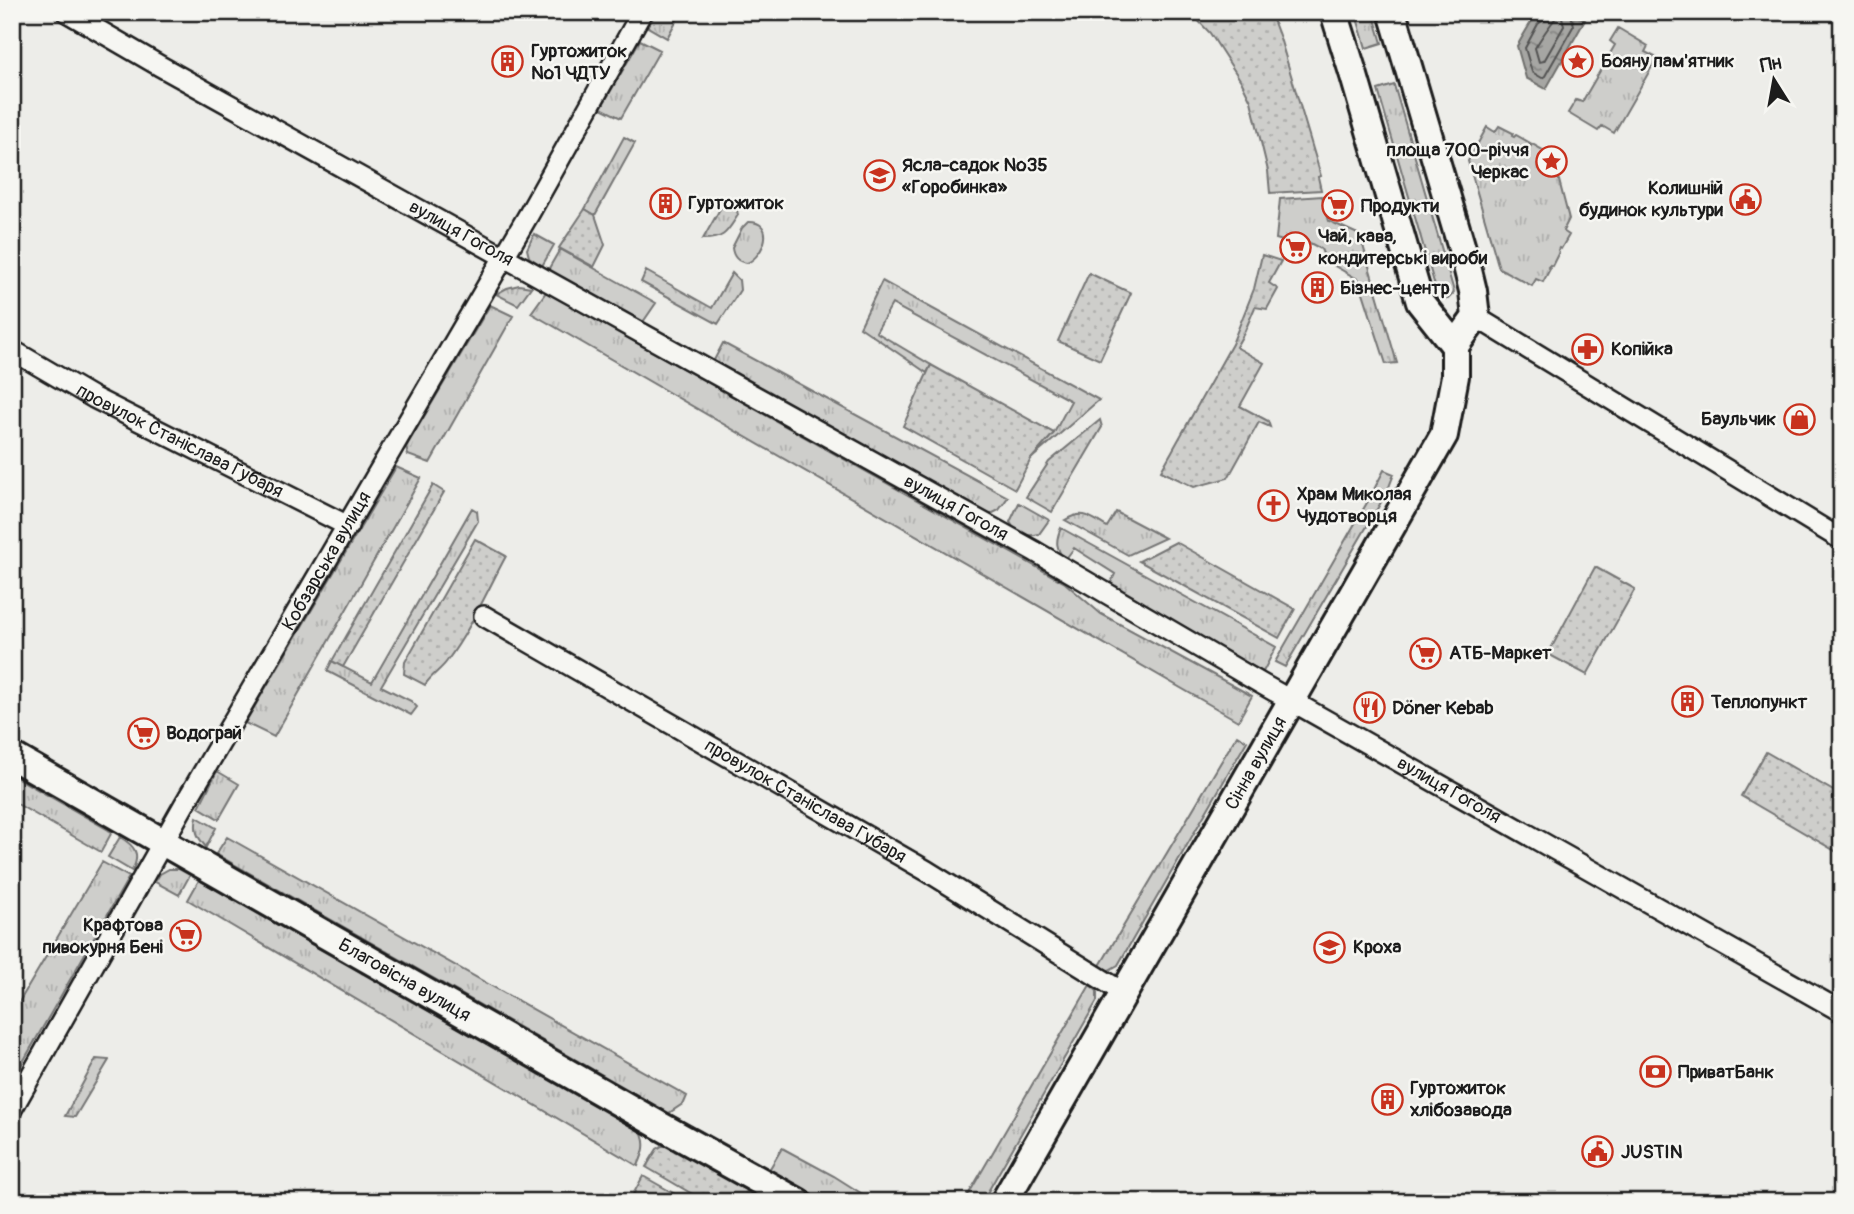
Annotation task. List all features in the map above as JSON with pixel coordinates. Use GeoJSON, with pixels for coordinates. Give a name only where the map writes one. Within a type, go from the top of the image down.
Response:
{"type":"FeatureCollection","features":[{"type":"Feature","properties":{"kind":"main road"},"geometry":{"type":"LineString","coordinates":[[1334,12],[1420,302],[1455,346],[1476,317],[1473,291],[1392,12]]}},
{"type":"Feature","properties":{"kind":"main road","name":"Сінна вулиця"},"geometry":{"type":"LineString","coordinates":[[1004,1202],[1444,435],[1455,376],[1455,346]]}},
{"type":"Feature","properties":{"kind":"main road","name":"Благовісна вулиця"},"geometry":{"type":"LineString","coordinates":[[12,756],[798,1202]]}},
{"type":"Feature","properties":{"kind":"street","name":"вулиця Гоголя"},"geometry":{"type":"LineString","coordinates":[[67,12],[1036,552],[1842,1012]]}},
{"type":"Feature","properties":{"kind":"street","name":"Кобзарська вулиця"},"geometry":{"type":"LineString","coordinates":[[12,1109],[164,841],[529,214],[642,12]]}},
{"type":"Feature","properties":{"kind":"street"},"geometry":{"type":"LineString","coordinates":[[1476,317],[1842,540]]}},
{"type":"Feature","properties":{"kind":"street","name":"провулок Станіслава Губаря"},"geometry":{"type":"LineString","coordinates":[[12,350],[94,398],[348,526]]}},
{"type":"Feature","properties":{"kind":"street","name":"провулок Станіслава Губаря"},"geometry":{"type":"LineString","coordinates":[[484,616],[927,871],[1124,993]]}},
{"type":"Feature","properties":{"kind":"green space"},"geometry":{"type":"Polygon","coordinates":[[[656,12],[681,12],[667,38],[648,27],[656,12]]]}},
{"type":"Feature","properties":{"kind":"green space"},"geometry":{"type":"Polygon","coordinates":[[[1190,12],[1270,12],[1321,176],[1318,177],[1321,190],[1270,193],[1268,171],[1251,101],[1210,33],[1190,12]]]}},
{"type":"Feature","properties":{"kind":"green space"},"geometry":{"type":"Polygon","coordinates":[[[1358,12],[1373,12],[1382,43],[1366,48],[1357,18],[1358,12]]]}},
{"type":"Feature","properties":{"kind":"green space"},"geometry":{"type":"Polygon","coordinates":[[[1618,28],[1648,46],[1645,52],[1657,58],[1614,133],[1602,126],[1598,131],[1568,113],[1576,100],[1582,102],[1615,45],[1610,41],[1618,28]]]}},
{"type":"Feature","properties":{"kind":"green space"},"geometry":{"type":"Polygon","coordinates":[[[640,40],[660,50],[621,118],[601,108],[640,40]]]}},
{"type":"Feature","properties":{"kind":"green space"},"geometry":{"type":"Polygon","coordinates":[[[1394,85],[1453,288],[1454,293],[1448,299],[1443,299],[1437,293],[1378,90],[1394,85]]]}},
{"type":"Feature","properties":{"kind":"green space"},"geometry":{"type":"Polygon","coordinates":[[[1499,126],[1513,133],[1512,136],[1516,135],[1530,143],[1529,145],[1546,152],[1543,158],[1555,165],[1569,219],[1563,231],[1569,235],[1561,249],[1559,248],[1552,266],[1548,267],[1550,269],[1543,282],[1536,279],[1532,286],[1499,268],[1468,161],[1487,127],[1495,132],[1499,126]]]}},
{"type":"Feature","properties":{"kind":"green space"},"geometry":{"type":"Polygon","coordinates":[[[624,137],[635,143],[595,215],[585,209],[624,137]]]}},
{"type":"Feature","properties":{"kind":"green space"},"geometry":{"type":"Polygon","coordinates":[[[1322,196],[1329,221],[1360,235],[1397,363],[1386,364],[1359,280],[1326,261],[1321,249],[1299,237],[1296,245],[1276,239],[1280,199],[1322,196]]]}},
{"type":"Feature","properties":{"kind":"green space"},"geometry":{"type":"Polygon","coordinates":[[[725,200],[736,206],[738,215],[721,236],[703,239],[725,200]]]}},
{"type":"Feature","properties":{"kind":"green space"},"geometry":{"type":"Polygon","coordinates":[[[585,209],[595,215],[605,245],[594,267],[559,248],[585,209]]]}},
{"type":"Feature","properties":{"kind":"green space"},"geometry":{"type":"Polygon","coordinates":[[[748,222],[762,227],[765,240],[758,253],[747,263],[736,258],[732,248],[748,222]]]}},
{"type":"Feature","properties":{"kind":"green space"},"geometry":{"type":"Polygon","coordinates":[[[534,234],[554,245],[542,266],[529,257],[527,249],[534,234]]]}},
{"type":"Feature","properties":{"kind":"green space"},"geometry":{"type":"Polygon","coordinates":[[[560,249],[656,303],[641,325],[548,270],[560,249]]]}},
{"type":"Feature","properties":{"kind":"green space"},"geometry":{"type":"Polygon","coordinates":[[[1262,255],[1281,261],[1269,283],[1278,289],[1267,309],[1255,307],[1236,347],[1264,363],[1240,406],[1268,421],[1270,427],[1259,422],[1228,478],[1194,487],[1161,471],[1232,344],[1254,289],[1262,255]]]}},
{"type":"Feature","properties":{"kind":"green space"},"geometry":{"type":"Polygon","coordinates":[[[646,271],[712,308],[732,273],[739,280],[740,290],[718,324],[641,282],[646,271]]]}},
{"type":"Feature","properties":{"kind":"green space"},"geometry":{"type":"Polygon","coordinates":[[[1089,273],[1131,293],[1100,360],[1058,341],[1089,273]]]}},
{"type":"Feature","properties":{"kind":"green space"},"geometry":{"type":"Polygon","coordinates":[[[882,281],[1099,400],[1031,459],[1054,433],[1071,401],[892,304],[876,332],[931,365],[927,373],[860,327],[882,281]]]}},
{"type":"Feature","properties":{"kind":"green space"},"geometry":{"type":"Polygon","coordinates":[[[519,285],[531,287],[518,305],[496,294],[507,288],[519,285]]]}},
{"type":"Feature","properties":{"kind":"green space"},"geometry":{"type":"Polygon","coordinates":[[[546,292],[1065,583],[1101,614],[1252,696],[1238,721],[531,313],[546,292]]]}},
{"type":"Feature","properties":{"kind":"green space"},"geometry":{"type":"Polygon","coordinates":[[[490,305],[513,316],[430,463],[408,455],[406,447],[490,305]]]}},
{"type":"Feature","properties":{"kind":"green space"},"geometry":{"type":"Polygon","coordinates":[[[723,343],[1008,497],[999,510],[987,516],[713,362],[723,343]]]}},
{"type":"Feature","properties":{"kind":"green space"},"geometry":{"type":"Polygon","coordinates":[[[931,365],[1054,433],[1031,459],[1015,489],[903,426],[931,365]]]}},
{"type":"Feature","properties":{"kind":"green space"},"geometry":{"type":"Polygon","coordinates":[[[1100,420],[1102,427],[1052,512],[1026,497],[1049,462],[1100,420]]]}},
{"type":"Feature","properties":{"kind":"green space"},"geometry":{"type":"Polygon","coordinates":[[[396,467],[421,478],[274,737],[245,723],[396,467]]]}},
{"type":"Feature","properties":{"kind":"green space"},"geometry":{"type":"Polygon","coordinates":[[[1384,470],[1394,474],[1387,492],[1285,667],[1275,662],[1368,501],[1384,470]]]}},
{"type":"Feature","properties":{"kind":"green space"},"geometry":{"type":"Polygon","coordinates":[[[433,485],[444,492],[343,667],[332,661],[433,485]]]}},
{"type":"Feature","properties":{"kind":"green space"},"geometry":{"type":"Polygon","coordinates":[[[1019,503],[1049,520],[1039,534],[1022,534],[1012,526],[1010,522],[1019,503]]]}},
{"type":"Feature","properties":{"kind":"green space"},"geometry":{"type":"Polygon","coordinates":[[[472,508],[477,511],[478,521],[381,686],[411,701],[417,707],[411,715],[327,671],[332,661],[372,682],[472,508]]]}},
{"type":"Feature","properties":{"kind":"green space"},"geometry":{"type":"Polygon","coordinates":[[[1116,512],[1165,538],[1128,555],[1065,520],[1082,515],[1107,527],[1116,512]]]}},
{"type":"Feature","properties":{"kind":"green space"},"geometry":{"type":"Polygon","coordinates":[[[1061,528],[1276,647],[1263,672],[1109,587],[1115,574],[1074,548],[1065,560],[1057,545],[1061,528]]]}},
{"type":"Feature","properties":{"kind":"green space"},"geometry":{"type":"Polygon","coordinates":[[[475,539],[506,556],[464,636],[445,664],[425,685],[404,674],[405,662],[475,539]]]}},
{"type":"Feature","properties":{"kind":"green space"},"geometry":{"type":"Polygon","coordinates":[[[1176,542],[1295,609],[1279,638],[1139,561],[1176,542]]]}},
{"type":"Feature","properties":{"kind":"green space"},"geometry":{"type":"Polygon","coordinates":[[[1595,567],[1635,589],[1587,675],[1548,654],[1595,567]]]}},
{"type":"Feature","properties":{"kind":"green space"},"geometry":{"type":"Polygon","coordinates":[[[1237,735],[1247,741],[1118,965],[1109,970],[1098,969],[1237,735]]]}},
{"type":"Feature","properties":{"kind":"green space"},"geometry":{"type":"Polygon","coordinates":[[[1766,752],[1842,796],[1842,855],[1741,796],[1766,752]]]}},
{"type":"Feature","properties":{"kind":"green space"},"geometry":{"type":"Polygon","coordinates":[[[217,771],[239,784],[219,819],[199,807],[217,771]]]}},
{"type":"Feature","properties":{"kind":"green space"},"geometry":{"type":"Polygon","coordinates":[[[12,775],[112,832],[101,852],[12,801],[12,775]]]}},
{"type":"Feature","properties":{"kind":"green space"},"geometry":{"type":"Polygon","coordinates":[[[197,817],[216,828],[206,847],[197,833],[197,817]]]}},
{"type":"Feature","properties":{"kind":"green space"},"geometry":{"type":"Polygon","coordinates":[[[120,837],[135,851],[136,860],[132,871],[108,857],[120,837]]]}},
{"type":"Feature","properties":{"kind":"green space"},"geometry":{"type":"Polygon","coordinates":[[[227,837],[687,1096],[684,1103],[669,1113],[216,854],[227,837]]]}},
{"type":"Feature","properties":{"kind":"green space"},"geometry":{"type":"Polygon","coordinates":[[[102,862],[129,877],[12,1081],[12,1014],[102,862]]]}},
{"type":"Feature","properties":{"kind":"green space"},"geometry":{"type":"Polygon","coordinates":[[[169,869],[179,869],[190,875],[179,895],[155,882],[160,874],[169,869]]]}},
{"type":"Feature","properties":{"kind":"green space"},"geometry":{"type":"Polygon","coordinates":[[[199,880],[642,1133],[644,1146],[638,1166],[188,900],[199,880]]]}},
{"type":"Feature","properties":{"kind":"green space"},"geometry":{"type":"Polygon","coordinates":[[[1090,985],[1097,991],[1097,1001],[982,1202],[964,1202],[1090,985]]]}},
{"type":"Feature","properties":{"kind":"green space"},"geometry":{"type":"Polygon","coordinates":[[[96,1059],[109,1060],[75,1117],[65,1116],[96,1059]]]}},
{"type":"Feature","properties":{"kind":"green space"},"geometry":{"type":"Polygon","coordinates":[[[669,1146],[767,1202],[706,1202],[646,1167],[657,1149],[669,1146]]]}},
{"type":"Feature","properties":{"kind":"green space"},"geometry":{"type":"Polygon","coordinates":[[[782,1148],[875,1202],[824,1202],[769,1170],[782,1148]]]}},
{"type":"Feature","properties":{"kind":"green space"},"geometry":{"type":"Polygon","coordinates":[[[643,1176],[689,1202],[629,1202],[643,1176]]]}},
{"type":"Feature","properties":{"kind":"water"},"geometry":{"type":"Polygon","coordinates":[[[1551,12],[1572,12],[1585,20],[1546,89],[1526,78],[1517,46],[1534,17],[1551,12]]]}},
{"type":"Feature","properties":{"kind":"place","name":"Бояну пам'ятник"},"geometry":{"type":"Point","coordinates":[1578,61]}},
{"type":"Feature","properties":{"kind":"place","name":"Гуртожиток №1 ЧДТУ"},"geometry":{"type":"Point","coordinates":[508,62]}},
{"type":"Feature","properties":{"kind":"place","name":"площа 700-річчя Черкас"},"geometry":{"type":"Point","coordinates":[1552,161]}},
{"type":"Feature","properties":{"kind":"place","name":"Ясла-садок №35 «Горобинка»"},"geometry":{"type":"Point","coordinates":[879,176]}},
{"type":"Feature","properties":{"kind":"place","name":"Колишній будинок культури"},"geometry":{"type":"Point","coordinates":[1746,199]}},
{"type":"Feature","properties":{"kind":"place","name":"Гуртожиток"},"geometry":{"type":"Point","coordinates":[665,203]}},
{"type":"Feature","properties":{"kind":"place","name":"Продукти"},"geometry":{"type":"Point","coordinates":[1338,206]}},
{"type":"Feature","properties":{"kind":"place","name":"Чай, кава, кондитерські вироби"},"geometry":{"type":"Point","coordinates":[1295,247]}},
{"type":"Feature","properties":{"kind":"place","name":"Бізнес-центр"},"geometry":{"type":"Point","coordinates":[1317,288]}},
{"type":"Feature","properties":{"kind":"place","name":"Копійка"},"geometry":{"type":"Point","coordinates":[1588,349]}},
{"type":"Feature","properties":{"kind":"place","name":"Баульчик"},"geometry":{"type":"Point","coordinates":[1799,419]}},
{"type":"Feature","properties":{"kind":"place","name":"Храм Миколая Чудотворця"},"geometry":{"type":"Point","coordinates":[1274,505]}},
{"type":"Feature","properties":{"kind":"place","name":"АТБ-Маркет"},"geometry":{"type":"Point","coordinates":[1426,653]}},
{"type":"Feature","properties":{"kind":"place","name":"Теплопункт"},"geometry":{"type":"Point","coordinates":[1688,702]}},
{"type":"Feature","properties":{"kind":"place","name":"Döner Kebab"},"geometry":{"type":"Point","coordinates":[1369,708]}},
{"type":"Feature","properties":{"kind":"place","name":"Водограй"},"geometry":{"type":"Point","coordinates":[143,733]}},
{"type":"Feature","properties":{"kind":"place","name":"Крафтова пивокурня Бені"},"geometry":{"type":"Point","coordinates":[186,936]}},
{"type":"Feature","properties":{"kind":"place","name":"Кроха"},"geometry":{"type":"Point","coordinates":[1330,947]}},
{"type":"Feature","properties":{"kind":"place","name":"ПриватБанк"},"geometry":{"type":"Point","coordinates":[1655,1072]}},
{"type":"Feature","properties":{"kind":"place","name":"Гуртожиток хлібозавода"},"geometry":{"type":"Point","coordinates":[1387,1099]}},
{"type":"Feature","properties":{"kind":"place","name":"JUSTIN"},"geometry":{"type":"Point","coordinates":[1598,1152]}}]}
